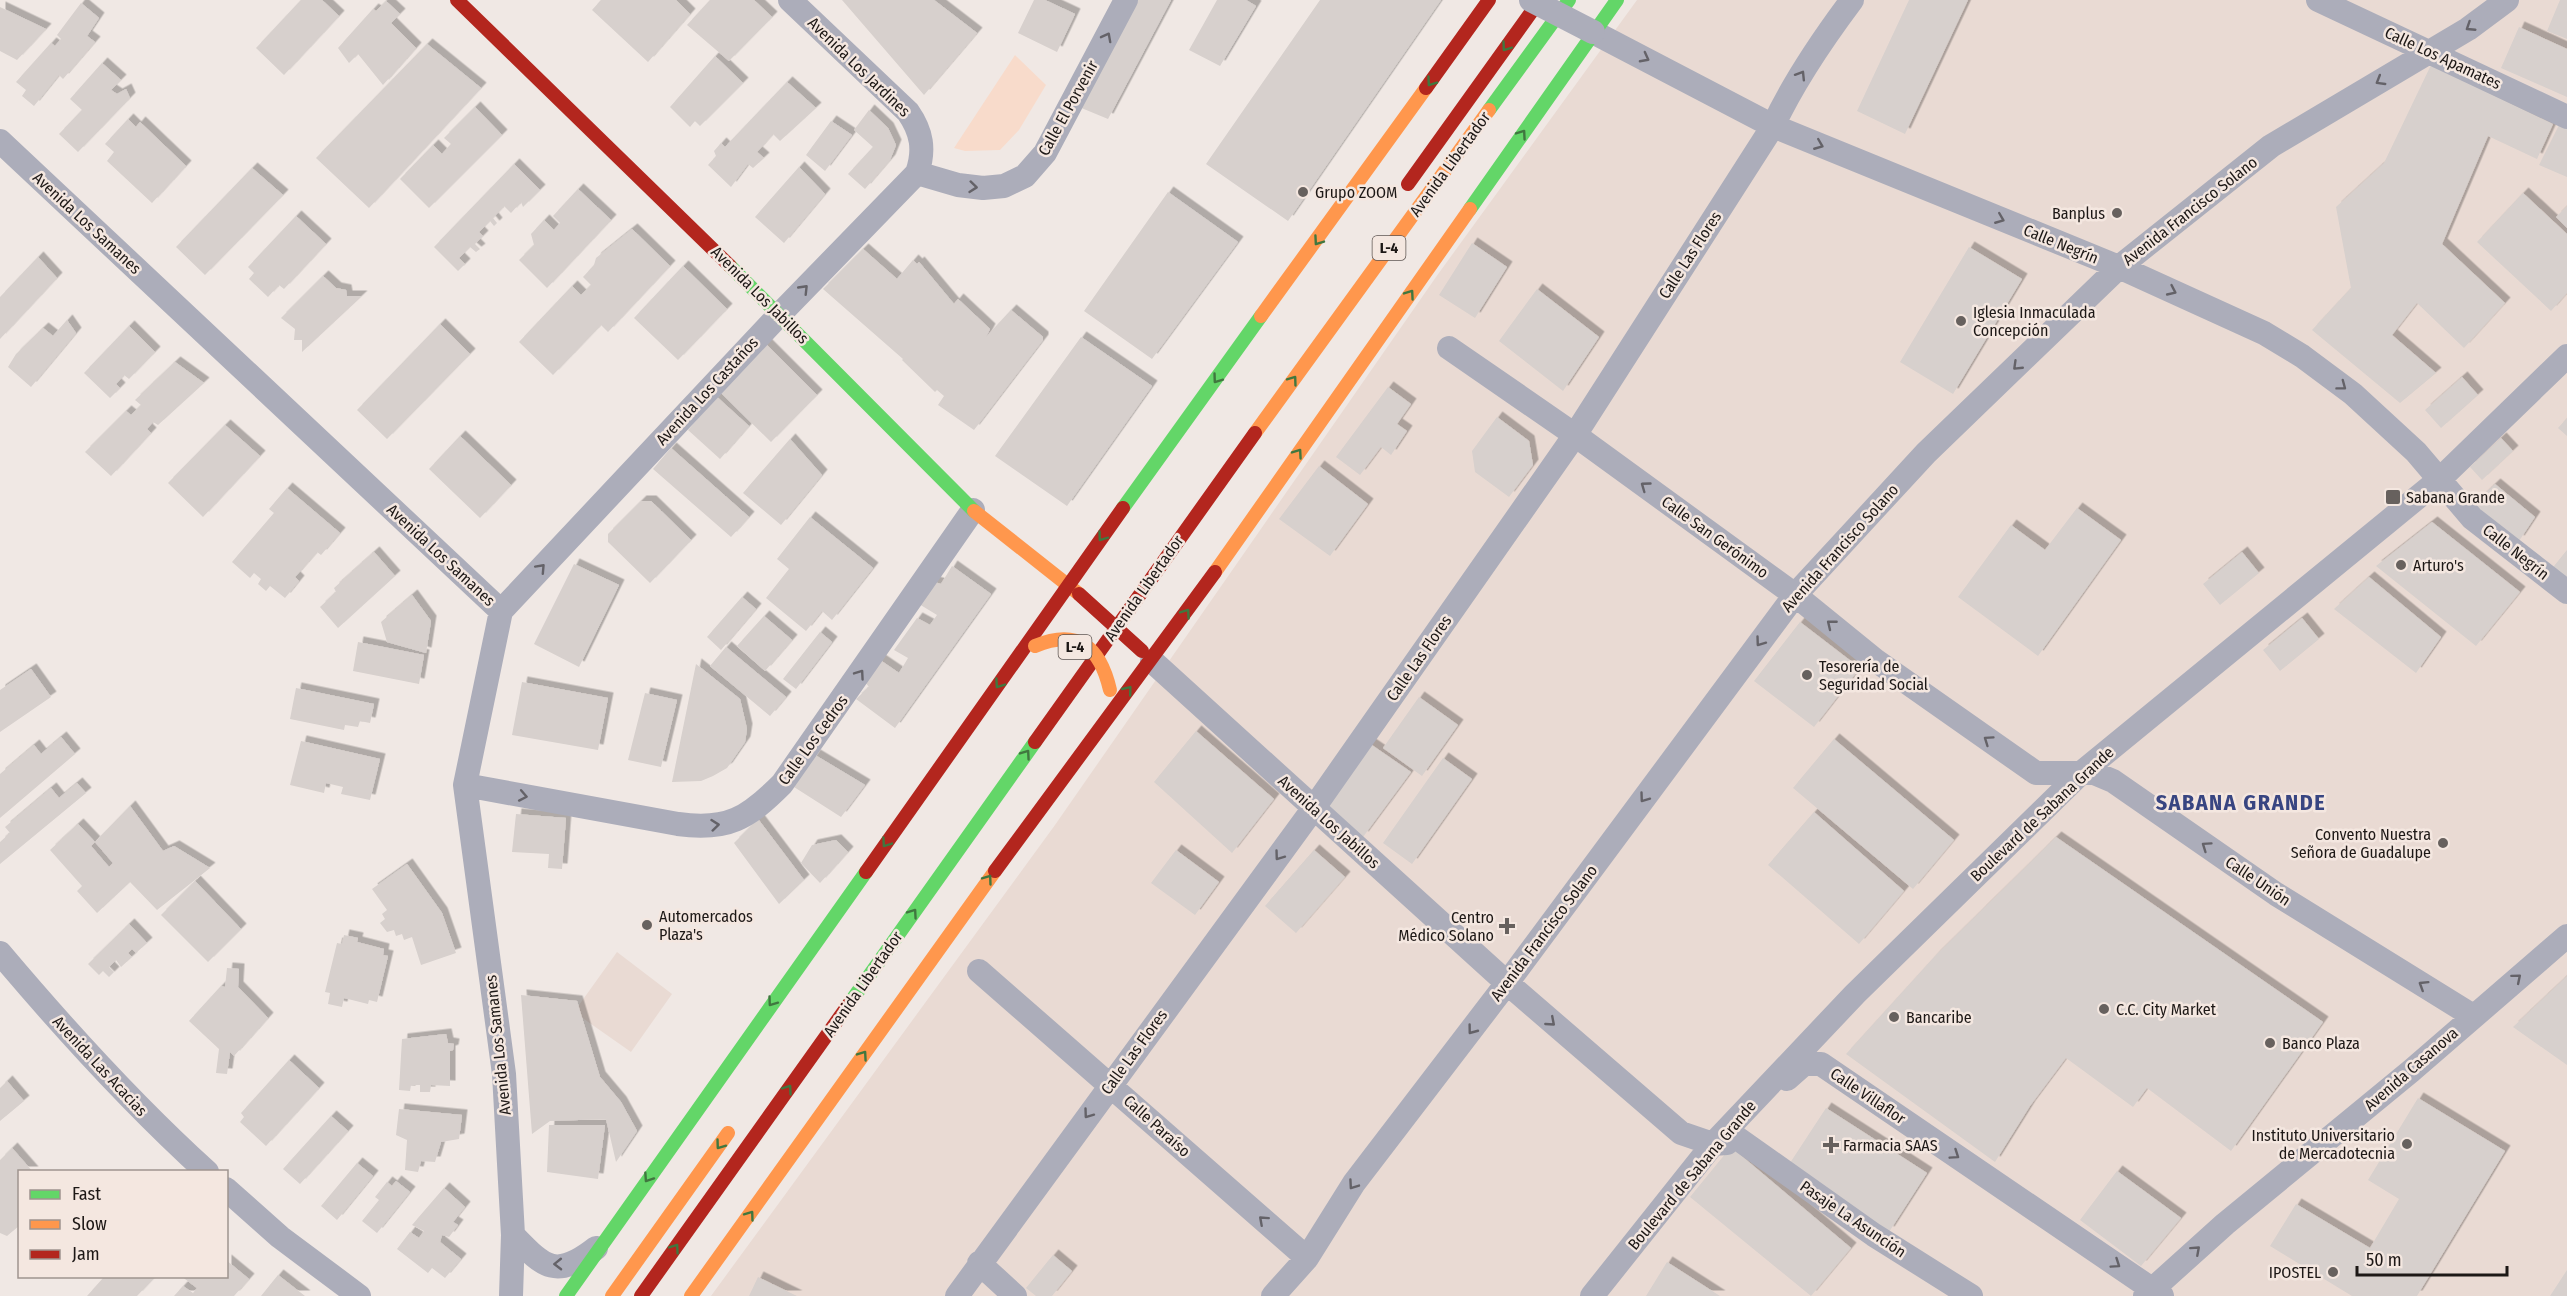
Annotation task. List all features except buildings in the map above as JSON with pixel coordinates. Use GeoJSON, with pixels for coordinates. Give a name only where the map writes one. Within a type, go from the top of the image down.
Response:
{"type":"FeatureCollection","features":[{"type":"Feature","properties":{"kind":"main road","name":"Avenida Los Jabillos"},"geometry":{"type":"LineString","coordinates":[[457,0],[780,314],[973,510],[1073,589],[1147,656]]}},
{"type":"Feature","properties":{"kind":"main road","name":"L-4"},"geometry":{"type":"LineString","coordinates":[[566,1296],[693,1112],[1015,661],[1073,589],[1489,0]]}},
{"type":"Feature","properties":{"kind":"main road","name":"Avenida Libertador"},"geometry":{"type":"LineString","coordinates":[[1401,193],[1540,0]]}},
{"type":"Feature","properties":{"kind":"main road","name":"Avenida Libertador"},"geometry":{"type":"LineString","coordinates":[[641,1296],[1210,496],[1569,0]]}},
{"type":"Feature","properties":{"kind":"main road","name":"L-4"},"geometry":{"type":"LineString","coordinates":[[692,1296],[1617,0]]}},
{"type":"Feature","properties":{"kind":"main road","name":"Avenida Libertador"},"geometry":{"type":"LineString","coordinates":[[1067,658],[1109,599]]}},
{"type":"Feature","properties":{"kind":"main road","name":"L-4"},"geometry":{"type":"LineString","coordinates":[[1015,661],[1049,639],[1062,637],[1086,645],[1103,663],[1110,690],[1105,720]]}},
{"type":"Feature","properties":{"kind":"main road"},"geometry":{"type":"LineString","coordinates":[[612,1296],[734,1125]]}},
{"type":"Feature","properties":{"kind":"street","name":"Avenida Los Jardines"},"geometry":{"type":"LineString","coordinates":[[789,0],[908,112],[918,126],[922,149],[917,173]]}},
{"type":"Feature","properties":{"kind":"street","name":"Calle El Porvenir"},"geometry":{"type":"LineString","coordinates":[[917,173],[958,185],[983,188],[1004,186],[1025,176],[1045,153],[1126,0]]}},
{"type":"Feature","properties":{"kind":"street","name":"Calle Negrín"},"geometry":{"type":"LineString","coordinates":[[1531,0],[1773,126],[2119,267],[2264,333],[2302,356],[2353,394],[2440,479],[2446,490],[2472,518],[2567,592]]}},
{"type":"Feature","properties":{"kind":"street","name":"Calle Las Flores"},"geometry":{"type":"LineString","coordinates":[[957,1296],[1313,809],[1575,435],[1773,126],[1785,100],[1818,47],[1852,0]]}},
{"type":"Feature","properties":{"kind":"street","name":"Calle Los Apamates"},"geometry":{"type":"LineString","coordinates":[[2318,0],[2567,117]]}},
{"type":"Feature","properties":{"kind":"street","name":"Avenida Francisco Solano"},"geometry":{"type":"LineString","coordinates":[[1273,1296],[1307,1258],[1354,1183],[1507,983],[1795,595],[1926,453],[2119,267],[2271,146],[2468,29],[2507,0]]}},
{"type":"Feature","properties":{"kind":"street","name":"Avenida Los Samanes"},"geometry":{"type":"LineString","coordinates":[[0,141],[501,611],[465,785],[504,1074],[513,1235],[511,1296]]}},
{"type":"Feature","properties":{"kind":"street","name":"Avenida Los Castaños"},"geometry":{"type":"LineString","coordinates":[[501,611],[780,314],[917,173]]}},
{"type":"Feature","properties":{"kind":"street","name":"Calle San Gerónimo"},"geometry":{"type":"LineString","coordinates":[[1449,348],[1575,435],[1795,595],[1875,660],[2036,773]]}},
{"type":"Feature","properties":{"kind":"street","name":"Boulevard de Sabana Grande"},"geometry":{"type":"LineString","coordinates":[[1592,1296],[1713,1144],[1855,994],[2081,772],[2440,479],[2567,356]]}},
{"type":"Feature","properties":{"kind":"street","name":"Calle Los Cedros"},"geometry":{"type":"LineString","coordinates":[[465,785],[698,827],[733,823],[762,804],[782,784],[973,510]]}},
{"type":"Feature","properties":{"kind":"street","name":"Avenida Los Jabillos"},"geometry":{"type":"LineString","coordinates":[[1147,656],[1507,983]]}},
{"type":"Feature","properties":{"kind":"street","name":"Calle Unión"},"geometry":{"type":"LineString","coordinates":[[2036,773],[2094,773],[2113,781],[2276,894],[2473,1016]]}},
{"type":"Feature","properties":{"kind":"street","name":"Avenida Casanova"},"geometry":{"type":"LineString","coordinates":[[2153,1294],[2225,1224],[2567,936]]}},
{"type":"Feature","properties":{"kind":"street","name":"Avenida Las Acacias"},"geometry":{"type":"LineString","coordinates":[[0,953],[67,1033],[150,1120],[205,1170]]}},
{"type":"Feature","properties":{"kind":"street","name":"Calle Paraíso"},"geometry":{"type":"LineString","coordinates":[[979,971],[1111,1084],[1307,1258]]}},
{"type":"Feature","properties":{"kind":"street"},"geometry":{"type":"LineString","coordinates":[[1507,983],[1681,1133],[1713,1144],[1727,1143],[1737,1138]]}},
{"type":"Feature","properties":{"kind":"street","name":"Calle Villaflor"},"geometry":{"type":"LineString","coordinates":[[1737,1138],[1795,1069],[1812,1062],[1821,1064],[2153,1294]]}},
{"type":"Feature","properties":{"kind":"street","name":"Pasaje La Asunción"},"geometry":{"type":"LineString","coordinates":[[1737,1138],[1874,1235],[1971,1296]]}},
{"type":"Feature","properties":{"kind":"street"},"geometry":{"type":"LineString","coordinates":[[228,1191],[280,1237],[359,1296]]}},
{"type":"Feature","properties":{"kind":"street"},"geometry":{"type":"LineString","coordinates":[[513,1235],[540,1263],[558,1267],[579,1262],[607,1239]]}},
{"type":"Feature","properties":{"kind":"street"},"geometry":{"type":"LineString","coordinates":[[979,1263],[1015,1296]]}},
{"type":"Feature","properties":{"kind":"shaded area"},"geometry":{"type":"Polygon","coordinates":[[[1637,0],[2567,0],[2567,1296],[711,1296],[1055,825],[1436,277],[1637,0]]]}},
{"type":"Feature","properties":{"kind":"shaded area"},"geometry":{"type":"Polygon","coordinates":[[[1015,55],[1046,85],[1019,130],[1000,150],[965,151],[954,148],[1015,55]]]}},
{"type":"Feature","properties":{"kind":"shaded area"},"geometry":{"type":"Polygon","coordinates":[[[617,952],[672,994],[631,1052],[574,1012],[617,952]]]}},
{"type":"Feature","properties":{"kind":"traffic: fast"},"geometry":{"type":"LineString","coordinates":[[1489,110],[1569,0]]}},
{"type":"Feature","properties":{"kind":"traffic: fast"},"geometry":{"type":"LineString","coordinates":[[1470,209],[1617,0]]}},
{"type":"Feature","properties":{"kind":"traffic: fast"},"geometry":{"type":"LineString","coordinates":[[730,266],[974,511]]}},
{"type":"Feature","properties":{"kind":"traffic: fast"},"geometry":{"type":"LineString","coordinates":[[1123,508],[1261,316]]}},
{"type":"Feature","properties":{"kind":"traffic: fast"},"geometry":{"type":"LineString","coordinates":[[849,1004],[1035,742]]}},
{"type":"Feature","properties":{"kind":"traffic: fast"},"geometry":{"type":"LineString","coordinates":[[566,1296],[866,872]]}},
{"type":"Feature","properties":{"kind":"traffic: slow"},"geometry":{"type":"LineString","coordinates":[[1261,316],[1426,88]]}},
{"type":"Feature","properties":{"kind":"traffic: slow"},"geometry":{"type":"LineString","coordinates":[[1255,433],[1489,110]]}},
{"type":"Feature","properties":{"kind":"traffic: slow"},"geometry":{"type":"LineString","coordinates":[[1215,572],[1470,209]]}},
{"type":"Feature","properties":{"kind":"traffic: slow"},"geometry":{"type":"LineString","coordinates":[[974,511],[1079,594]]}},
{"type":"Feature","properties":{"kind":"traffic: slow"},"geometry":{"type":"LineString","coordinates":[[1035,646],[1063,639],[1085,645],[1100,662],[1110,690]]}},
{"type":"Feature","properties":{"kind":"traffic: slow"},"geometry":{"type":"LineString","coordinates":[[691,1296],[995,871]]}},
{"type":"Feature","properties":{"kind":"traffic: slow"},"geometry":{"type":"LineString","coordinates":[[612,1296],[728,1133]]}},
{"type":"Feature","properties":{"kind":"traffic: jam"},"geometry":{"type":"LineString","coordinates":[[457,0],[730,266]]}},
{"type":"Feature","properties":{"kind":"traffic: jam"},"geometry":{"type":"LineString","coordinates":[[1426,88],[1489,0]]}},
{"type":"Feature","properties":{"kind":"traffic: jam"},"geometry":{"type":"LineString","coordinates":[[1408,184],[1540,0]]}},
{"type":"Feature","properties":{"kind":"traffic: jam"},"geometry":{"type":"LineString","coordinates":[[1035,742],[1255,433]]}},
{"type":"Feature","properties":{"kind":"traffic: jam"},"geometry":{"type":"LineString","coordinates":[[866,872],[1123,508]]}},
{"type":"Feature","properties":{"kind":"traffic: jam"},"geometry":{"type":"LineString","coordinates":[[995,871],[1215,572]]}},
{"type":"Feature","properties":{"kind":"traffic: jam"},"geometry":{"type":"LineString","coordinates":[[1079,594],[1142,651]]}},
{"type":"Feature","properties":{"kind":"traffic: jam"},"geometry":{"type":"LineString","coordinates":[[641,1296],[849,1004]]}},
{"type":"Feature","properties":{"kind":"place","name":"Grupo ZOOM"},"geometry":{"type":"Point","coordinates":[1303,192]}},
{"type":"Feature","properties":{"kind":"place","name":"Banplus"},"geometry":{"type":"Point","coordinates":[2117,213]}},
{"type":"Feature","properties":{"kind":"place","name":"Iglesia Inmaculada Concepción"},"geometry":{"type":"Point","coordinates":[1961,321]}},
{"type":"Feature","properties":{"kind":"place","name":"Sabana Grande"},"geometry":{"type":"Point","coordinates":[2393,497]}},
{"type":"Feature","properties":{"kind":"place","name":"Arturo's"},"geometry":{"type":"Point","coordinates":[2401,565]}},
{"type":"Feature","properties":{"kind":"place","name":"Tesorería de Seguridad Social"},"geometry":{"type":"Point","coordinates":[1807,675]}},
{"type":"Feature","properties":{"kind":"place","name":"Convento Nuestra Señora de Guadalupe"},"geometry":{"type":"Point","coordinates":[2443,843]}},
{"type":"Feature","properties":{"kind":"place","name":"Automercados Plaza's"},"geometry":{"type":"Point","coordinates":[647,925]}},
{"type":"Feature","properties":{"kind":"place","name":"Centro Médico Solano"},"geometry":{"type":"Point","coordinates":[1507,926]}},
{"type":"Feature","properties":{"kind":"place","name":"C.C. City Market"},"geometry":{"type":"Point","coordinates":[2104,1009]}},
{"type":"Feature","properties":{"kind":"place","name":"Bancaribe"},"geometry":{"type":"Point","coordinates":[1894,1017]}},
{"type":"Feature","properties":{"kind":"place","name":"Banco Plaza"},"geometry":{"type":"Point","coordinates":[2270,1043]}},
{"type":"Feature","properties":{"kind":"place","name":"Instituto Universitario de Mercadotecnia"},"geometry":{"type":"Point","coordinates":[2407,1144]}},
{"type":"Feature","properties":{"kind":"place","name":"Farmacia SAAS"},"geometry":{"type":"Point","coordinates":[1831,1145]}},
{"type":"Feature","properties":{"kind":"place","name":"IPOSTEL"},"geometry":{"type":"Point","coordinates":[2333,1272]}},
{"type":"Feature","properties":{"kind":"district","name":"SABANA GRANDE"},"geometry":{"type":"Point","coordinates":[2241,802]}}]}
